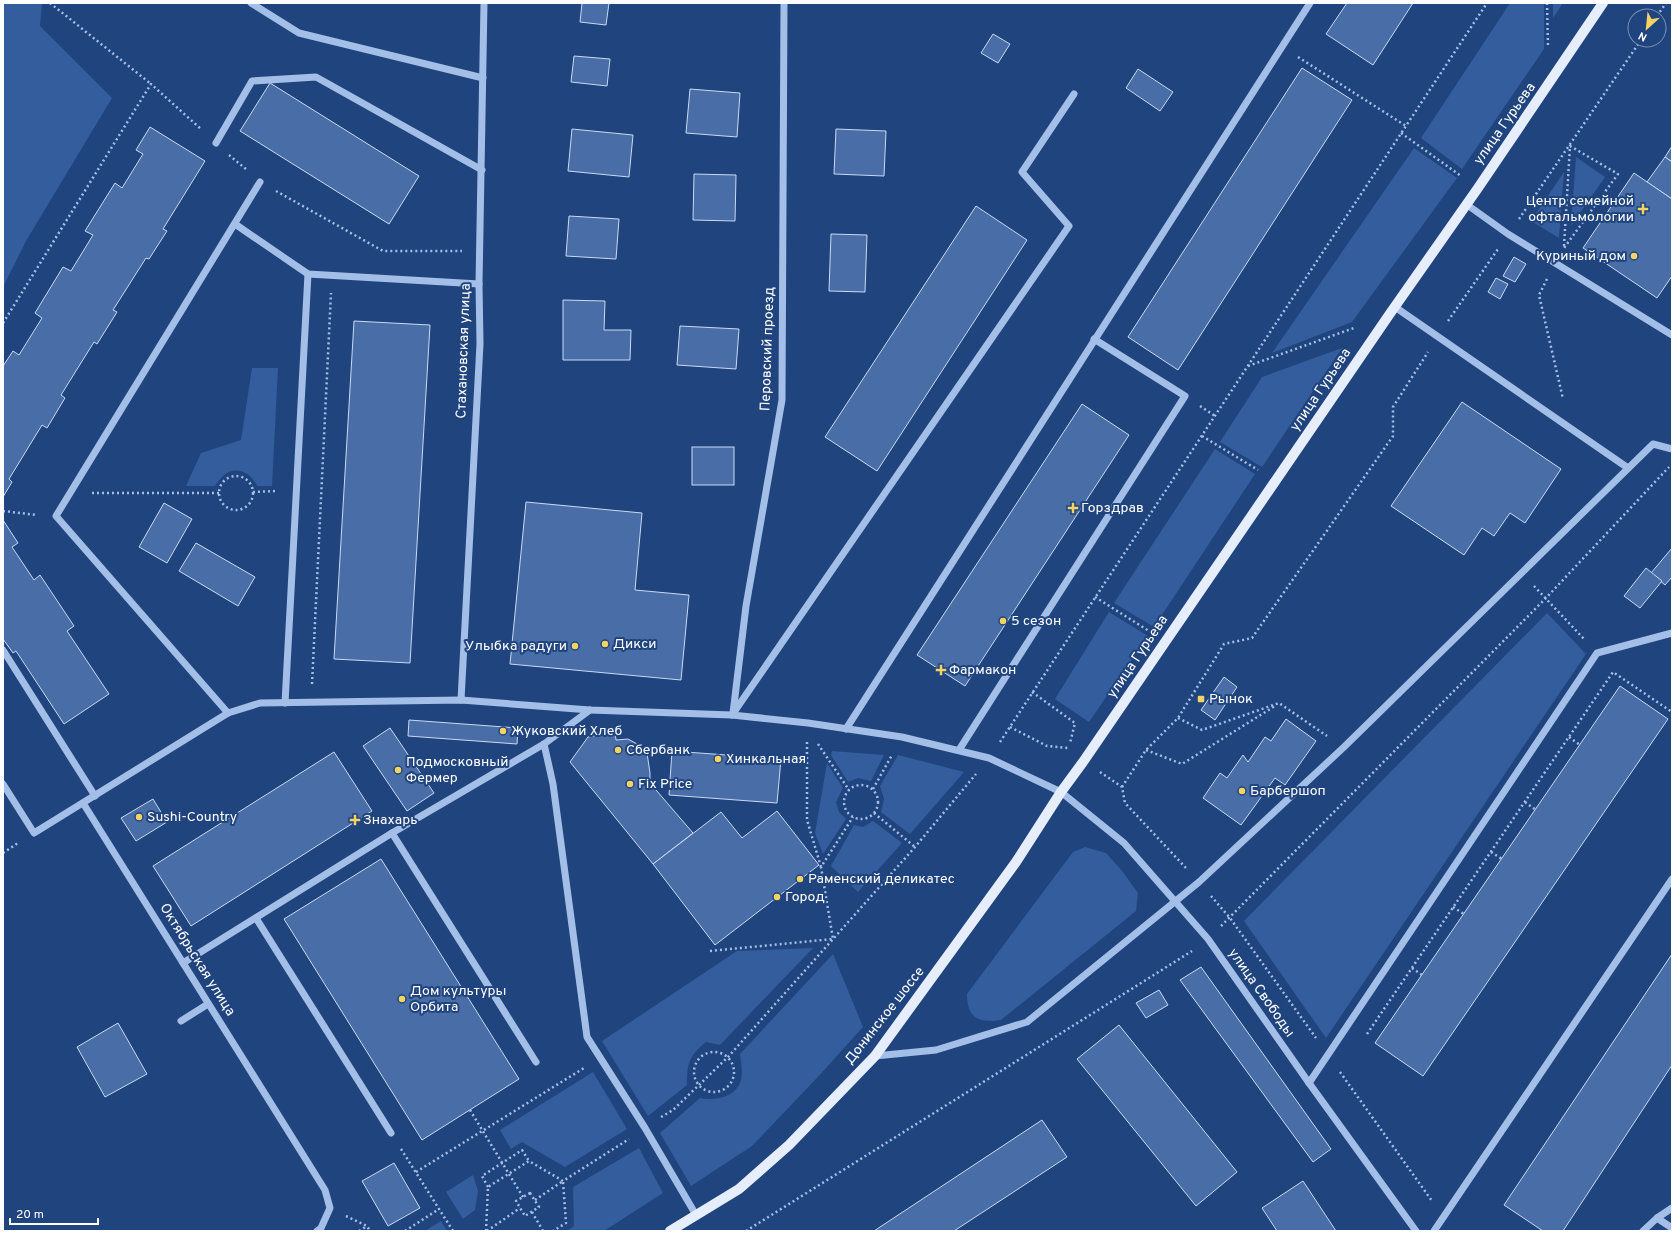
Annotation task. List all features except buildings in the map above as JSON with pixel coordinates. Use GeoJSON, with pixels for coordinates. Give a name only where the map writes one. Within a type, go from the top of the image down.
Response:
{"type":"FeatureCollection","features":[{"type":"Feature","properties":{"kind":"main road","name":"улица Гурьева"},"geometry":{"type":"LineString","coordinates":[[1060,792],[1083,762],[1549,85],[1603,3]]}},
{"type":"Feature","properties":{"kind":"main road","name":"Донинское шоссе"},"geometry":{"type":"LineString","coordinates":[[670,1231],[739,1189],[778,1155],[875,1056],[1016,862],[1060,792]]}},
{"type":"Feature","properties":{"kind":"street"},"geometry":{"type":"LineString","coordinates":[[251,3],[299,32],[483,78]]}},
{"type":"Feature","properties":{"kind":"street","name":"Стахановская улица"},"geometry":{"type":"LineString","coordinates":[[461,700],[480,344],[479,284],[484,3]]}},
{"type":"Feature","properties":{"kind":"street","name":"Перовский проезд"},"geometry":{"type":"LineString","coordinates":[[732,715],[746,606],[782,400],[784,3]]}},
{"type":"Feature","properties":{"kind":"street"},"geometry":{"type":"LineString","coordinates":[[846,729],[1310,3]]}},
{"type":"Feature","properties":{"kind":"street"},"geometry":{"type":"LineString","coordinates":[[216,142],[252,81],[316,77],[482,170]]}},
{"type":"Feature","properties":{"kind":"street"},"geometry":{"type":"LineString","coordinates":[[732,715],[1069,226],[1022,172],[1074,94]]}},
{"type":"Feature","properties":{"kind":"street"},"geometry":{"type":"LineString","coordinates":[[228,713],[56,516],[260,182]]}},
{"type":"Feature","properties":{"kind":"street"},"geometry":{"type":"LineString","coordinates":[[1466,204],[1508,234],[1672,335]]}},
{"type":"Feature","properties":{"kind":"street"},"geometry":{"type":"LineString","coordinates":[[235,224],[308,274],[479,284]]}},
{"type":"Feature","properties":{"kind":"street"},"geometry":{"type":"LineString","coordinates":[[285,703],[308,274]]}},
{"type":"Feature","properties":{"kind":"street"},"geometry":{"type":"LineString","coordinates":[[1392,311],[1437,336],[1628,468]]}},
{"type":"Feature","properties":{"kind":"street"},"geometry":{"type":"LineString","coordinates":[[959,750],[1185,396],[1094,339]]}},
{"type":"Feature","properties":{"kind":"street"},"geometry":{"type":"LineString","coordinates":[[875,1056],[936,1050],[1027,1022],[1199,882],[1344,747],[1652,444],[1672,449]]}},
{"type":"Feature","properties":{"kind":"street"},"geometry":{"type":"LineString","coordinates":[[1309,1083],[1597,653],[1672,633]]}},
{"type":"Feature","properties":{"kind":"street"},"geometry":{"type":"LineString","coordinates":[[3,650],[95,796]]}},
{"type":"Feature","properties":{"kind":"street","name":"улица Свободы"},"geometry":{"type":"LineString","coordinates":[[83,803],[228,713],[260,704],[461,700],[590,710],[732,715],[808,723],[902,737],[989,758],[1060,792],[1124,843],[1208,939],[1309,1083],[1416,1231]]}},
{"type":"Feature","properties":{"kind":"street"},"geometry":{"type":"LineString","coordinates":[[183,963],[392,833],[544,744],[590,710]]}},
{"type":"Feature","properties":{"kind":"street"},"geometry":{"type":"LineString","coordinates":[[544,744],[552,784],[588,1038],[599,1058],[645,1128],[696,1215]]}},
{"type":"Feature","properties":{"kind":"street"},"geometry":{"type":"LineString","coordinates":[[3,784],[34,833],[83,803]]}},
{"type":"Feature","properties":{"kind":"street","name":"Октябрьская улица"},"geometry":{"type":"LineString","coordinates":[[83,803],[325,1190],[330,1208],[321,1228],[317,1231]]}},
{"type":"Feature","properties":{"kind":"street"},"geometry":{"type":"LineString","coordinates":[[392,833],[536,1062]]}},
{"type":"Feature","properties":{"kind":"street"},"geometry":{"type":"LineString","coordinates":[[1434,1231],[1672,879]]}},
{"type":"Feature","properties":{"kind":"street"},"geometry":{"type":"LineString","coordinates":[[256,918],[391,1133]]}},
{"type":"Feature","properties":{"kind":"street"},"geometry":{"type":"LineString","coordinates":[[181,1021],[208,1004]]}},
{"type":"Feature","properties":{"kind":"street"},"geometry":{"type":"LineString","coordinates":[[1643,1231],[1657,1218],[1672,1208]]}},
{"type":"Feature","properties":{"kind":"street"},"geometry":{"type":"LineString","coordinates":[[1657,1218],[1672,1228]]}},
{"type":"Feature","properties":{"kind":"path"},"geometry":{"type":"LineString","coordinates":[[50,3],[152,84],[260,182],[383,251],[480,251]]}},
{"type":"Feature","properties":{"kind":"path"},"geometry":{"type":"LineString","coordinates":[[535,1200],[673,1110],[728,1057],[915,846],[989,758],[1487,3]]}},
{"type":"Feature","properties":{"kind":"path"},"geometry":{"type":"LineString","coordinates":[[1282,46],[1406,126]]}},
{"type":"Feature","properties":{"kind":"path"},"geometry":{"type":"LineString","coordinates":[[1444,1217],[1230,918],[1199,882],[1125,803],[1122,787],[1146,750],[1178,718],[1224,644],[1252,638],[1393,436],[1393,407],[1437,336],[1570,146],[1636,48]]}},
{"type":"Feature","properties":{"kind":"path"},"geometry":{"type":"LineString","coordinates":[[3,322],[152,84]]}},
{"type":"Feature","properties":{"kind":"path"},"geometry":{"type":"LineString","coordinates":[[1564,248],[1618,174]]}},
{"type":"Feature","properties":{"kind":"path"},"geometry":{"type":"LineString","coordinates":[[312,702],[332,275]]}},
{"type":"Feature","properties":{"kind":"path"},"geometry":{"type":"LineString","coordinates":[[1247,367],[1392,311]]}},
{"type":"Feature","properties":{"kind":"path"},"geometry":{"type":"LineString","coordinates":[[1202,436],[1276,481]]}},
{"type":"Feature","properties":{"kind":"path"},"geometry":{"type":"LineString","coordinates":[[1230,918],[1546,598],[1672,464]]}},
{"type":"Feature","properties":{"kind":"path"},"geometry":{"type":"LineString","coordinates":[[239,476],[248,480],[253,488],[253,497],[247,506],[239,510],[229,508],[222,502],[219,493],[222,483],[229,477],[239,476]]}},
{"type":"Feature","properties":{"kind":"path"},"geometry":{"type":"LineString","coordinates":[[70,493],[219,493]]}},
{"type":"Feature","properties":{"kind":"path"},"geometry":{"type":"LineString","coordinates":[[3,512],[56,516]]}},
{"type":"Feature","properties":{"kind":"path"},"geometry":{"type":"LineString","coordinates":[[1522,573],[1597,653]]}},
{"type":"Feature","properties":{"kind":"path"},"geometry":{"type":"LineString","coordinates":[[1096,597],[1166,641]]}},
{"type":"Feature","properties":{"kind":"path"},"geometry":{"type":"LineString","coordinates":[[1363,1040],[1613,672],[1672,712]]}},
{"type":"Feature","properties":{"kind":"path"},"geometry":{"type":"LineString","coordinates":[[1032,692],[1075,723],[1068,748]]}},
{"type":"Feature","properties":{"kind":"path"},"geometry":{"type":"LineString","coordinates":[[1178,718],[1202,730],[1279,703]]}},
{"type":"Feature","properties":{"kind":"path"},"geometry":{"type":"LineString","coordinates":[[1279,703],[1344,747]]}},
{"type":"Feature","properties":{"kind":"path"},"geometry":{"type":"LineString","coordinates":[[1146,750],[1182,764],[1279,703]]}},
{"type":"Feature","properties":{"kind":"path"},"geometry":{"type":"LineString","coordinates":[[808,723],[823,753],[849,790]]}},
{"type":"Feature","properties":{"kind":"path"},"geometry":{"type":"LineString","coordinates":[[808,723],[807,820],[821,868],[833,939]]}},
{"type":"Feature","properties":{"kind":"path"},"geometry":{"type":"LineString","coordinates":[[1010,727],[1047,746],[1068,748],[1083,762],[1122,787]]}},
{"type":"Feature","properties":{"kind":"path"},"geometry":{"type":"LineString","coordinates":[[1569,736],[1580,745]]}},
{"type":"Feature","properties":{"kind":"path"},"geometry":{"type":"LineString","coordinates":[[873,790],[902,737]]}},
{"type":"Feature","properties":{"kind":"path"},"geometry":{"type":"LineString","coordinates":[[863,785],[873,790],[878,798],[874,813],[864,819],[853,817],[849,814],[844,805],[844,799],[849,790],[853,787],[863,785]]}},
{"type":"Feature","properties":{"kind":"path"},"geometry":{"type":"LineString","coordinates":[[1524,802],[1536,810]]}},
{"type":"Feature","properties":{"kind":"path"},"geometry":{"type":"LineString","coordinates":[[874,813],[915,846]]}},
{"type":"Feature","properties":{"kind":"path"},"geometry":{"type":"LineString","coordinates":[[821,868],[853,817]]}},
{"type":"Feature","properties":{"kind":"path"},"geometry":{"type":"LineString","coordinates":[[1491,852],[1502,858]]}},
{"type":"Feature","properties":{"kind":"path"},"geometry":{"type":"LineString","coordinates":[[1453,907],[1464,914]]}},
{"type":"Feature","properties":{"kind":"path"},"geometry":{"type":"LineString","coordinates":[[710,951],[833,939]]}},
{"type":"Feature","properties":{"kind":"path"},"geometry":{"type":"LineString","coordinates":[[746,1231],[1191,950],[1195,955]]}},
{"type":"Feature","properties":{"kind":"path"},"geometry":{"type":"LineString","coordinates":[[1412,968],[1422,975]]}},
{"type":"Feature","properties":{"kind":"path"},"geometry":{"type":"LineString","coordinates":[[719,1052],[728,1057],[732,1062],[735,1072],[732,1083],[722,1091],[711,1092],[699,1085],[694,1072],[695,1065],[701,1057],[708,1053],[719,1052]]}},
{"type":"Feature","properties":{"kind":"path"},"geometry":{"type":"LineString","coordinates":[[416,1172],[599,1058]]}},
{"type":"Feature","properties":{"kind":"path"},"geometry":{"type":"LineString","coordinates":[[1341,1073],[1346,1066]]}},
{"type":"Feature","properties":{"kind":"path"},"geometry":{"type":"LineString","coordinates":[[470,1110],[523,1197]]}},
{"type":"Feature","properties":{"kind":"path"},"geometry":{"type":"LineString","coordinates":[[391,1133],[453,1231]]}},
{"type":"Feature","properties":{"kind":"path"},"geometry":{"type":"LineString","coordinates":[[487,1231],[488,1187],[482,1176],[522,1150],[529,1161],[563,1181]]}},
{"type":"Feature","properties":{"kind":"path"},"geometry":{"type":"LineString","coordinates":[[488,1187],[529,1161]]}},
{"type":"Feature","properties":{"kind":"path"},"geometry":{"type":"LineString","coordinates":[[553,1231],[566,1223],[563,1181]]}},
{"type":"Feature","properties":{"kind":"path"},"geometry":{"type":"LineString","coordinates":[[530,1193],[535,1200],[539,1207],[525,1216],[516,1202],[530,1193]]}},
{"type":"Feature","properties":{"kind":"path"},"geometry":{"type":"LineString","coordinates":[[487,1231],[520,1208]]}},
{"type":"Feature","properties":{"kind":"path"},"geometry":{"type":"LineString","coordinates":[[405,1231],[439,1209]]}},
{"type":"Feature","properties":{"kind":"path"},"geometry":{"type":"LineString","coordinates":[[532,1212],[543,1231]]}},
{"type":"Feature","properties":{"kind":"path"},"geometry":{"type":"LineString","coordinates":[[359,1231],[367,1226],[370,1231]]}},
{"type":"Feature","properties":{"kind":"shaded area"},"geometry":{"type":"Polygon","coordinates":[[[3,3],[42,3],[40,26],[112,98],[26,241],[3,287],[3,3]]]}},
{"type":"Feature","properties":{"kind":"shaded area"},"geometry":{"type":"Polygon","coordinates":[[[1510,3],[1544,3],[1544,49],[1462,169],[1421,138],[1510,3]]]}},
{"type":"Feature","properties":{"kind":"shaded area"},"geometry":{"type":"Polygon","coordinates":[[[1553,3],[1563,3],[1553,18],[1553,3]]]}},
{"type":"Feature","properties":{"kind":"shaded area"},"geometry":{"type":"Polygon","coordinates":[[[1414,148],[1457,178],[1352,322],[1272,353],[1414,148]]]}},
{"type":"Feature","properties":{"kind":"shaded area"},"geometry":{"type":"Polygon","coordinates":[[[1576,157],[1605,177],[1571,226],[1576,157]]]}},
{"type":"Feature","properties":{"kind":"shaded area"},"geometry":{"type":"Polygon","coordinates":[[[1564,172],[1559,238],[1531,221],[1564,172]]]}},
{"type":"Feature","properties":{"kind":"shaded area"},"geometry":{"type":"Polygon","coordinates":[[[1342,348],[1262,467],[1220,442],[1262,377],[1342,348]]]}},
{"type":"Feature","properties":{"kind":"shaded area"},"geometry":{"type":"Polygon","coordinates":[[[252,368],[278,368],[272,486],[257,486],[253,479],[247,474],[236,470],[224,475],[215,486],[186,486],[201,453],[241,440],[252,368]]]}},
{"type":"Feature","properties":{"kind":"shaded area"},"geometry":{"type":"Polygon","coordinates":[[[1215,449],[1255,474],[1154,627],[1114,603],[1215,449]]]}},
{"type":"Feature","properties":{"kind":"shaded area"},"geometry":{"type":"Polygon","coordinates":[[[1109,612],[1148,636],[1089,722],[1055,699],[1109,612]]]}},
{"type":"Feature","properties":{"kind":"shaded area"},"geometry":{"type":"Polygon","coordinates":[[[1547,613],[1586,654],[1326,1038],[1244,921],[1547,613]]]}},
{"type":"Feature","properties":{"kind":"shaded area"},"geometry":{"type":"Polygon","coordinates":[[[832,751],[884,755],[871,781],[858,778],[848,782],[831,755],[832,751]]]}},
{"type":"Feature","properties":{"kind":"shaded area"},"geometry":{"type":"Polygon","coordinates":[[[898,755],[964,772],[910,834],[881,812],[884,799],[880,786],[898,755]]]}},
{"type":"Feature","properties":{"kind":"shaded area"},"geometry":{"type":"Polygon","coordinates":[[[827,763],[843,788],[836,802],[839,812],[846,819],[823,854],[815,833],[827,763]]]}},
{"type":"Feature","properties":{"kind":"shaded area"},"geometry":{"type":"Polygon","coordinates":[[[873,821],[902,843],[858,892],[831,866],[854,825],[863,827],[873,821]]]}},
{"type":"Feature","properties":{"kind":"shaded area"},"geometry":{"type":"Polygon","coordinates":[[[1085,847],[1106,853],[1123,872],[1138,893],[1136,911],[1001,1020],[986,1021],[976,1018],[969,1009],[967,994],[1073,852],[1085,847]]]}},
{"type":"Feature","properties":{"kind":"shaded area"},"geometry":{"type":"Polygon","coordinates":[[[813,948],[720,1045],[706,1042],[700,1047],[690,1060],[687,1085],[648,1116],[602,1041],[737,951],[813,948]]]}},
{"type":"Feature","properties":{"kind":"shaded area"},"geometry":{"type":"Polygon","coordinates":[[[833,954],[863,1027],[752,1146],[691,1186],[660,1133],[700,1098],[722,1098],[732,1093],[736,1089],[741,1081],[742,1070],[740,1054],[833,954]]]}},
{"type":"Feature","properties":{"kind":"shaded area"},"geometry":{"type":"Polygon","coordinates":[[[593,1072],[627,1129],[565,1167],[522,1142],[511,1149],[500,1130],[593,1072]]]}},
{"type":"Feature","properties":{"kind":"shaded area"},"geometry":{"type":"Polygon","coordinates":[[[639,1148],[663,1193],[604,1231],[567,1231],[574,1226],[573,1187],[639,1148]]]}},
{"type":"Feature","properties":{"kind":"shaded area"},"geometry":{"type":"Polygon","coordinates":[[[473,1175],[478,1191],[475,1210],[463,1219],[446,1192],[473,1175]]]}},
{"type":"Feature","properties":{"kind":"shaded area"},"geometry":{"type":"Polygon","coordinates":[[[441,1221],[447,1231],[425,1231],[441,1221]]]}},
{"type":"Feature","properties":{"kind":"place","name":"Центр семейной офтальмологии"},"geometry":{"type":"Point","coordinates":[1643,209]}},
{"type":"Feature","properties":{"kind":"place","name":"Куриный дом"},"geometry":{"type":"Point","coordinates":[1634,256]}},
{"type":"Feature","properties":{"kind":"place","name":"Горздрав"},"geometry":{"type":"Point","coordinates":[1073,508]}},
{"type":"Feature","properties":{"kind":"place","name":"5 сезон"},"geometry":{"type":"Point","coordinates":[1003,621]}},
{"type":"Feature","properties":{"kind":"place","name":"Дикси"},"geometry":{"type":"Point","coordinates":[605,644]}},
{"type":"Feature","properties":{"kind":"place","name":"Улыбка радуги"},"geometry":{"type":"Point","coordinates":[575,646]}},
{"type":"Feature","properties":{"kind":"place","name":"Фармакон"},"geometry":{"type":"Point","coordinates":[941,670]}},
{"type":"Feature","properties":{"kind":"place","name":"Рынок"},"geometry":{"type":"Point","coordinates":[1201,699]}},
{"type":"Feature","properties":{"kind":"place","name":"Жуковский Хлеб"},"geometry":{"type":"Point","coordinates":[503,731]}},
{"type":"Feature","properties":{"kind":"place","name":"Сбербанк"},"geometry":{"type":"Point","coordinates":[618,750]}},
{"type":"Feature","properties":{"kind":"place","name":"Хинкальная"},"geometry":{"type":"Point","coordinates":[718,759]}},
{"type":"Feature","properties":{"kind":"place","name":"Подмосковный Фермер"},"geometry":{"type":"Point","coordinates":[398,770]}},
{"type":"Feature","properties":{"kind":"place","name":"Fix Price"},"geometry":{"type":"Point","coordinates":[630,784]}},
{"type":"Feature","properties":{"kind":"place","name":"Барбершоп"},"geometry":{"type":"Point","coordinates":[1242,791]}},
{"type":"Feature","properties":{"kind":"place","name":"Sushi-Country"},"geometry":{"type":"Point","coordinates":[139,817]}},
{"type":"Feature","properties":{"kind":"place","name":"Знахарь"},"geometry":{"type":"Point","coordinates":[355,820]}},
{"type":"Feature","properties":{"kind":"place","name":"Раменский деликатес"},"geometry":{"type":"Point","coordinates":[800,879]}},
{"type":"Feature","properties":{"kind":"place","name":"Город"},"geometry":{"type":"Point","coordinates":[777,897]}},
{"type":"Feature","properties":{"kind":"place","name":"Дом культуры Орбита"},"geometry":{"type":"Point","coordinates":[402,999]}}]}
